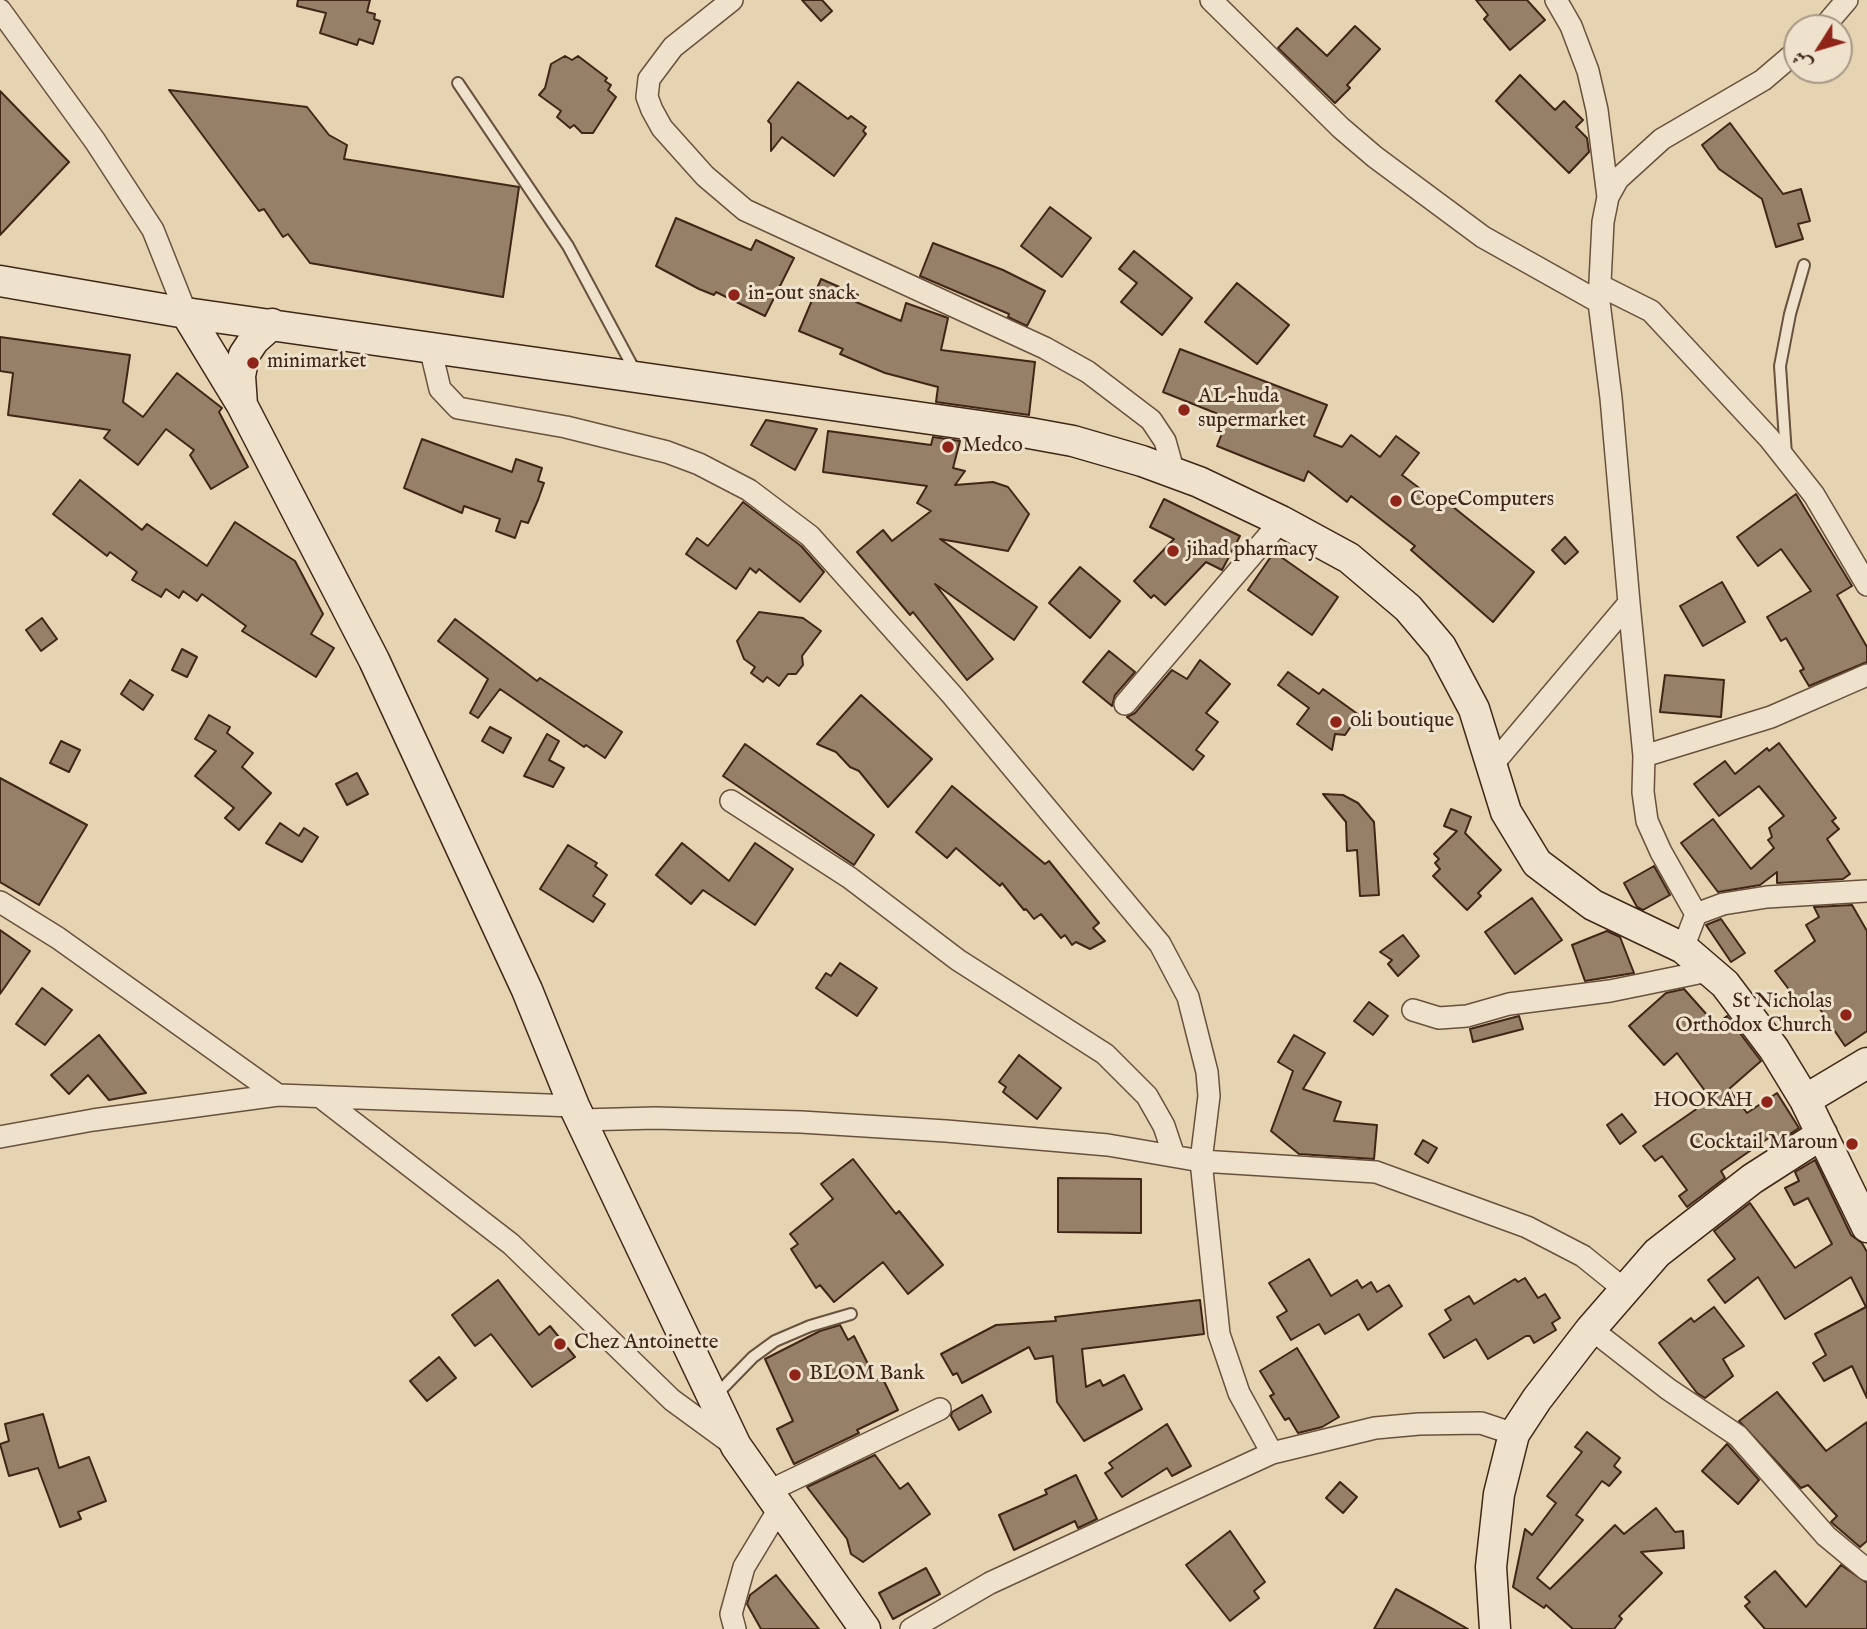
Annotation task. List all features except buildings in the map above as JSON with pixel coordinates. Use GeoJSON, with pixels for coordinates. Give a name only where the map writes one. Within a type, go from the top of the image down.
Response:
{"type":"FeatureCollection","features":[{"type":"Feature","properties":{"kind":"main road"},"geometry":{"type":"LineString","coordinates":[[0,281],[186,313],[1073,441],[1174,473],[1281,521],[1349,558],[1408,608],[1441,648],[1474,709],[1506,812],[1537,863],[1593,905],[1683,948],[1725,984],[1748,1013],[1805,1100],[1863,1211]]}},
{"type":"Feature","properties":{"kind":"main road"},"geometry":{"type":"LineString","coordinates":[[186,313],[242,405],[374,660],[527,990],[578,1113],[736,1446],[865,1629]]}},
{"type":"Feature","properties":{"kind":"main road"},"geometry":{"type":"LineString","coordinates":[[242,405],[240,376],[244,355],[254,340],[272,324]]}},
{"type":"Feature","properties":{"kind":"main road"},"geometry":{"type":"LineString","coordinates":[[1805,1100],[1867,1063]]}},
{"type":"Feature","properties":{"kind":"main road"},"geometry":{"type":"LineString","coordinates":[[1495,1629],[1491,1567],[1493,1531],[1514,1433],[1549,1381],[1657,1253],[1778,1160],[1822,1134]]}},
{"type":"Feature","properties":{"kind":"street"},"geometry":{"type":"LineString","coordinates":[[733,0],[673,47],[658,62],[649,79],[647,97],[662,128],[705,176],[723,195],[745,210],[1009,331],[1088,373],[1151,420],[1165,441],[1174,473]]}},
{"type":"Feature","properties":{"kind":"street"},"geometry":{"type":"LineString","coordinates":[[1211,0],[1341,128],[1483,237],[1600,294],[1651,312],[1786,459],[1814,495],[1867,585]]}},
{"type":"Feature","properties":{"kind":"street"},"geometry":{"type":"LineString","coordinates":[[1556,0],[1571,26],[1588,71],[1597,110],[1608,197]]}},
{"type":"Feature","properties":{"kind":"street"},"geometry":{"type":"LineString","coordinates":[[1835,14],[1847,0]]}},
{"type":"Feature","properties":{"kind":"street"},"geometry":{"type":"LineString","coordinates":[[0,10],[95,141],[153,230],[186,313]]}},
{"type":"Feature","properties":{"kind":"street"},"geometry":{"type":"LineString","coordinates":[[0,38],[23,42]]}},
{"type":"Feature","properties":{"kind":"street"},"geometry":{"type":"LineString","coordinates":[[1696,914],[1647,821],[1643,792],[1644,756],[1600,294],[1603,222],[1608,197],[1618,179],[1662,139],[1763,80],[1783,63]]}},
{"type":"Feature","properties":{"kind":"street"},"geometry":{"type":"LineString","coordinates":[[430,347],[440,389],[458,408],[619,440],[699,464],[761,498],[828,552],[1077,842],[1160,944],[1188,997],[1207,1072],[1209,1096],[1201,1161],[1219,1334],[1239,1393],[1272,1453]]}},
{"type":"Feature","properties":{"kind":"street"},"geometry":{"type":"LineString","coordinates":[[1125,704],[1281,521]]}},
{"type":"Feature","properties":{"kind":"street"},"geometry":{"type":"LineString","coordinates":[[1493,764],[1629,603]]}},
{"type":"Feature","properties":{"kind":"street"},"geometry":{"type":"LineString","coordinates":[[1644,756],[1771,717],[1867,675]]}},
{"type":"Feature","properties":{"kind":"street"},"geometry":{"type":"LineString","coordinates":[[731,801],[850,878],[957,960],[1105,1054],[1147,1096],[1164,1126],[1174,1156]]}},
{"type":"Feature","properties":{"kind":"street"},"geometry":{"type":"LineString","coordinates":[[1683,948],[1696,914],[1723,904],[1767,897],[1867,891]]}},
{"type":"Feature","properties":{"kind":"street"},"geometry":{"type":"LineString","coordinates":[[0,902],[58,938],[278,1096]]}},
{"type":"Feature","properties":{"kind":"street"},"geometry":{"type":"LineString","coordinates":[[1413,1010],[1439,1018],[1467,1016],[1509,1004],[1611,992],[1708,971]]}},
{"type":"Feature","properties":{"kind":"street"},"geometry":{"type":"LineString","coordinates":[[0,1137],[93,1119],[278,1096],[946,1130],[1108,1145],[1201,1161],[1376,1172],[1527,1227],[1583,1256],[1625,1290]]}},
{"type":"Feature","properties":{"kind":"street"},"geometry":{"type":"LineString","coordinates":[[323,1099],[512,1244],[672,1400],[702,1425],[736,1446]]}},
{"type":"Feature","properties":{"kind":"street"},"geometry":{"type":"LineString","coordinates":[[1591,1329],[1668,1389],[1738,1436],[1826,1536],[1867,1570]]}},
{"type":"Feature","properties":{"kind":"street"},"geometry":{"type":"LineString","coordinates":[[735,1629],[731,1614],[744,1567],[774,1500],[940,1409]]}},
{"type":"Feature","properties":{"kind":"street"},"geometry":{"type":"LineString","coordinates":[[911,1629],[990,1583],[1272,1453],[1375,1428],[1408,1425],[1481,1423],[1514,1433]]}},
{"type":"Feature","properties":{"kind":"lane"},"geometry":{"type":"LineString","coordinates":[[458,83],[568,246],[638,377]]}},
{"type":"Feature","properties":{"kind":"lane"},"geometry":{"type":"LineString","coordinates":[[1786,459],[1780,366],[1790,314],[1804,265]]}},
{"type":"Feature","properties":{"kind":"lane"},"geometry":{"type":"LineString","coordinates":[[713,1398],[753,1357],[775,1341],[810,1326],[851,1314]]}},
{"type":"Feature","properties":{"kind":"place","name":"in-out snack"},"geometry":{"type":"Point","coordinates":[734,295]}},
{"type":"Feature","properties":{"kind":"place","name":"minimarket"},"geometry":{"type":"Point","coordinates":[253,363]}},
{"type":"Feature","properties":{"kind":"place","name":"AL-huda supermarket"},"geometry":{"type":"Point","coordinates":[1184,410]}},
{"type":"Feature","properties":{"kind":"place","name":"Medco"},"geometry":{"type":"Point","coordinates":[948,447]}},
{"type":"Feature","properties":{"kind":"place","name":"CopeComputers"},"geometry":{"type":"Point","coordinates":[1396,501]}},
{"type":"Feature","properties":{"kind":"place","name":"jihad pharmacy"},"geometry":{"type":"Point","coordinates":[1173,551]}},
{"type":"Feature","properties":{"kind":"place","name":"oli boutique"},"geometry":{"type":"Point","coordinates":[1336,722]}},
{"type":"Feature","properties":{"kind":"place","name":"St Nicholas Orthodox Church"},"geometry":{"type":"Point","coordinates":[1846,1015]}},
{"type":"Feature","properties":{"kind":"place","name":"HOOKAH"},"geometry":{"type":"Point","coordinates":[1767,1102]}},
{"type":"Feature","properties":{"kind":"place","name":"Cocktail Maroun"},"geometry":{"type":"Point","coordinates":[1852,1144]}},
{"type":"Feature","properties":{"kind":"place","name":"Chez Antoinette"},"geometry":{"type":"Point","coordinates":[560,1344]}},
{"type":"Feature","properties":{"kind":"place","name":"BLOM Bank"},"geometry":{"type":"Point","coordinates":[795,1375]}}]}
